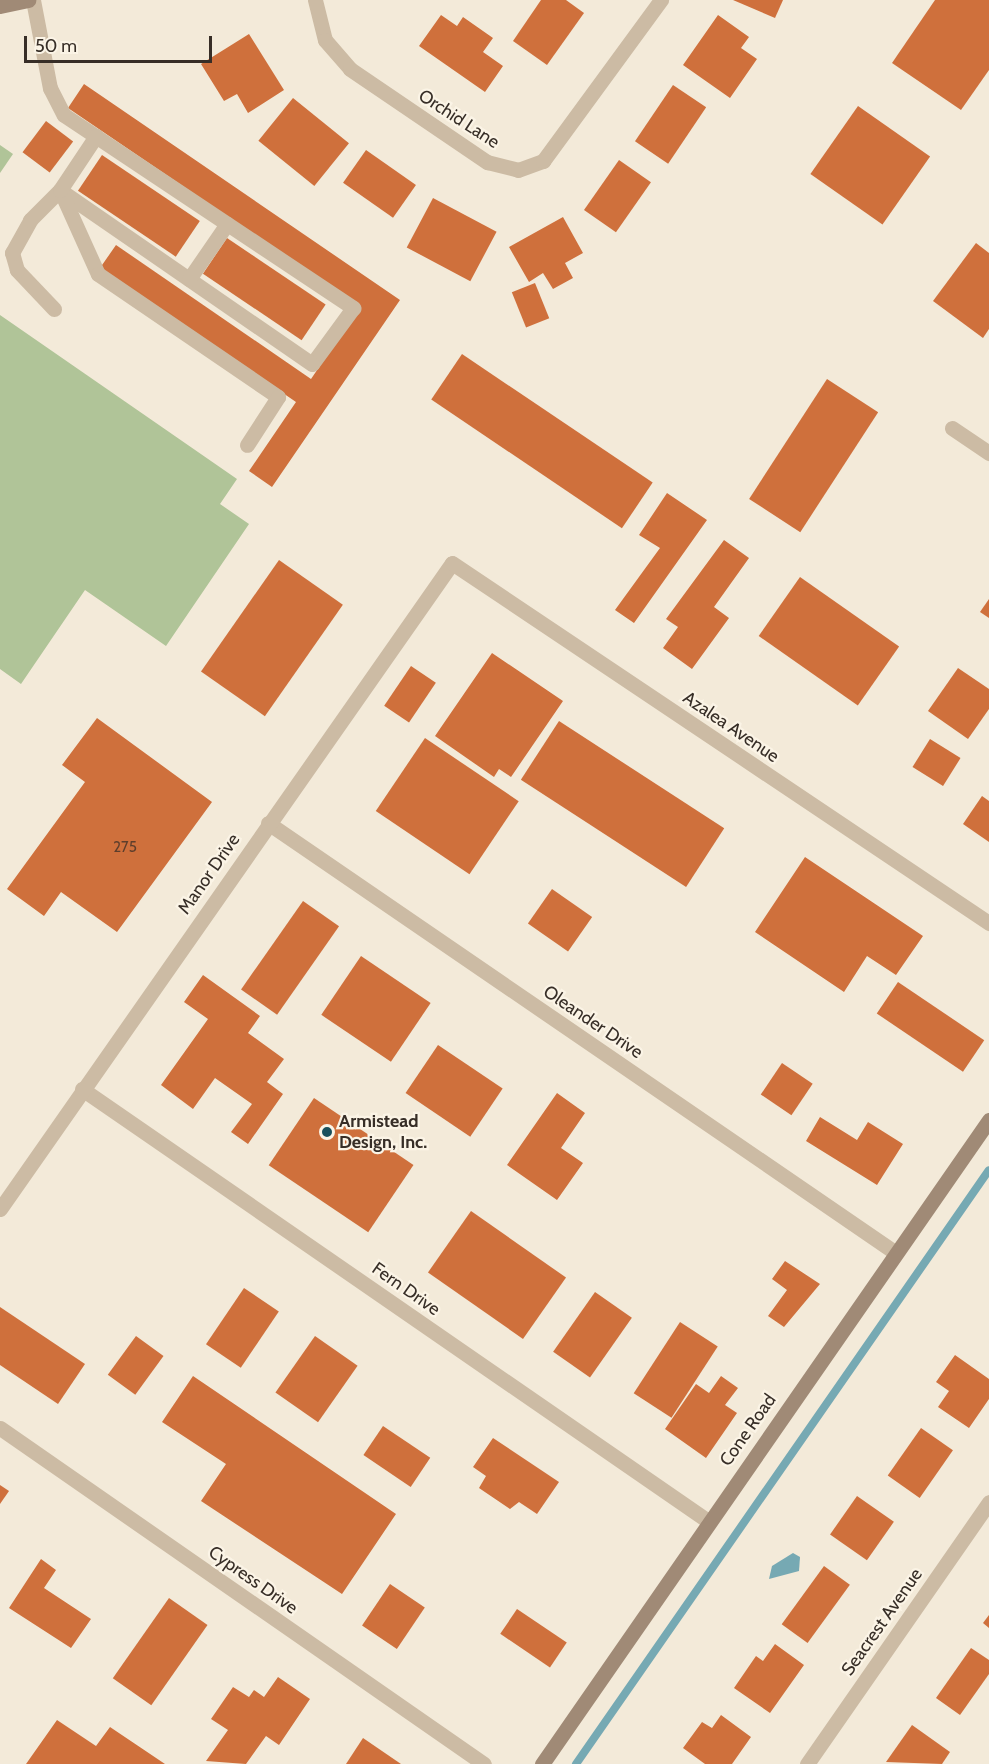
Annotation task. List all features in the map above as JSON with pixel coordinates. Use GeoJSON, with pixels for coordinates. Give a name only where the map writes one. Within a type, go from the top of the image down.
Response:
{"type":"FeatureCollection","features":[{"type":"Feature","properties":{"kind":"street"},"geometry":{"type":"LineString","coordinates":[[0,6],[28,0]]}},
{"type":"Feature","properties":{"kind":"street"},"geometry":{"type":"LineString","coordinates":[[33,0],[53,94],[64,115],[353,308],[312,364],[60,190]]}},
{"type":"Feature","properties":{"kind":"street","name":"Orchid Lane"},"geometry":{"type":"LineString","coordinates":[[315,0],[326,40],[350,69],[487,162],[518,170],[543,161],[661,0]]}},
{"type":"Feature","properties":{"kind":"street"},"geometry":{"type":"LineString","coordinates":[[54,309],[17,270],[12,253],[30,220],[60,190],[96,136]]}},
{"type":"Feature","properties":{"kind":"street"},"geometry":{"type":"LineString","coordinates":[[60,190],[98,274],[278,397],[247,445]]}},
{"type":"Feature","properties":{"kind":"street"},"geometry":{"type":"LineString","coordinates":[[189,279],[227,224]]}},
{"type":"Feature","properties":{"kind":"street"},"geometry":{"type":"LineString","coordinates":[[951,428],[989,453]]}},
{"type":"Feature","properties":{"kind":"street","name":"Manor Drive"},"geometry":{"type":"LineString","coordinates":[[0,1209],[452,563]]}},
{"type":"Feature","properties":{"kind":"street","name":"Azalea Avenue"},"geometry":{"type":"LineString","coordinates":[[452,563],[989,923]]}},
{"type":"Feature","properties":{"kind":"street","name":"Oleander Drive"},"geometry":{"type":"LineString","coordinates":[[268,824],[896,1253]]}},
{"type":"Feature","properties":{"kind":"street","name":"Fern Drive"},"geometry":{"type":"LineString","coordinates":[[82,1089],[708,1521]]}},
{"type":"Feature","properties":{"kind":"street","name":"Cone Road"},"geometry":{"type":"LineString","coordinates":[[542,1764],[708,1521],[989,1120]]}},
{"type":"Feature","properties":{"kind":"street","name":"Cypress Drive"},"geometry":{"type":"LineString","coordinates":[[0,1428],[484,1764]]}},
{"type":"Feature","properties":{"kind":"street","name":"Seacrest Avenue"},"geometry":{"type":"LineString","coordinates":[[807,1764],[989,1502]]}},
{"type":"Feature","properties":{"kind":"green space"},"geometry":{"type":"Polygon","coordinates":[[[0,145],[13,154],[0,173],[0,145]]]}},
{"type":"Feature","properties":{"kind":"green space"},"geometry":{"type":"Polygon","coordinates":[[[0,315],[237,479],[220,504],[249,524],[166,646],[85,590],[21,684],[0,669],[0,315]]]}},
{"type":"Feature","properties":{"kind":"water"},"geometry":{"type":"Polygon","coordinates":[[[793,1553],[800,1557],[799,1571],[769,1579],[772,1566],[793,1553]]]}},
{"type":"Feature","properties":{"kind":"building"},"geometry":{"type":"Polygon","coordinates":[[[541,0],[566,0],[584,13],[547,65],[513,41],[541,0]]]}},
{"type":"Feature","properties":{"kind":"building"},"geometry":{"type":"Polygon","coordinates":[[[733,0],[783,0],[775,18],[733,0]]]}},
{"type":"Feature","properties":{"kind":"building"},"geometry":{"type":"Polygon","coordinates":[[[935,0],[989,0],[989,70],[961,110],[892,63],[935,0]]]}},
{"type":"Feature","properties":{"kind":"building"},"geometry":{"type":"Polygon","coordinates":[[[441,15],[457,26],[463,17],[493,38],[483,52],[503,66],[485,92],[419,46],[441,15]]]}},
{"type":"Feature","properties":{"kind":"building"},"geometry":{"type":"Polygon","coordinates":[[[718,15],[749,37],[741,48],[757,59],[730,98],[683,65],[718,15]]]}},
{"type":"Feature","properties":{"kind":"building"},"geometry":{"type":"Polygon","coordinates":[[[249,34],[284,90],[248,113],[237,94],[224,101],[201,64],[249,34]]]}},
{"type":"Feature","properties":{"kind":"building"},"geometry":{"type":"Polygon","coordinates":[[[84,84],[400,300],[272,487],[249,471],[296,402],[100,268],[116,245],[311,379],[360,307],[68,108],[84,84]]]}},
{"type":"Feature","properties":{"kind":"building"},"geometry":{"type":"Polygon","coordinates":[[[673,85],[706,107],[668,164],[635,141],[673,85]]]}},
{"type":"Feature","properties":{"kind":"building"},"geometry":{"type":"Polygon","coordinates":[[[293,98],[349,143],[314,186],[258,141],[293,98]]]}},
{"type":"Feature","properties":{"kind":"building"},"geometry":{"type":"Polygon","coordinates":[[[858,106],[930,156],[882,224],[810,174],[858,106]]]}},
{"type":"Feature","properties":{"kind":"building"},"geometry":{"type":"Polygon","coordinates":[[[46,121],[73,141],[50,173],[23,152],[46,121]]]}},
{"type":"Feature","properties":{"kind":"building"},"geometry":{"type":"Polygon","coordinates":[[[366,150],[416,185],[393,218],[343,183],[366,150]]]}},
{"type":"Feature","properties":{"kind":"building"},"geometry":{"type":"Polygon","coordinates":[[[102,155],[200,221],[176,257],[78,191],[102,155]]]}},
{"type":"Feature","properties":{"kind":"building"},"geometry":{"type":"Polygon","coordinates":[[[619,160],[651,182],[616,232],[584,210],[619,160]]]}},
{"type":"Feature","properties":{"kind":"building"},"geometry":{"type":"Polygon","coordinates":[[[433,198],[497,232],[470,281],[407,247],[433,198]]]}},
{"type":"Feature","properties":{"kind":"building"},"geometry":{"type":"Polygon","coordinates":[[[563,217],[583,253],[565,263],[573,278],[553,289],[543,273],[529,282],[509,247],[563,217]]]}},
{"type":"Feature","properties":{"kind":"building"},"geometry":{"type":"Polygon","coordinates":[[[227,238],[326,305],[302,340],[203,274],[227,238]]]}},
{"type":"Feature","properties":{"kind":"building"},"geometry":{"type":"Polygon","coordinates":[[[976,243],[989,253],[989,329],[983,338],[933,301],[976,243]]]}},
{"type":"Feature","properties":{"kind":"building"},"geometry":{"type":"Polygon","coordinates":[[[535,283],[549,318],[526,328],[512,292],[535,283]]]}},
{"type":"Feature","properties":{"kind":"building"},"geometry":{"type":"Polygon","coordinates":[[[462,354],[653,483],[622,528],[431,400],[462,354]]]}},
{"type":"Feature","properties":{"kind":"building"},"geometry":{"type":"Polygon","coordinates":[[[827,379],[878,412],[800,532],[749,499],[827,379]]]}},
{"type":"Feature","properties":{"kind":"building"},"geometry":{"type":"Polygon","coordinates":[[[667,493],[707,520],[634,623],[615,610],[660,548],[639,535],[667,493]]]}},
{"type":"Feature","properties":{"kind":"building"},"geometry":{"type":"Polygon","coordinates":[[[724,540],[749,558],[714,607],[729,618],[692,669],[663,648],[678,627],[666,619],[724,540]]]}},
{"type":"Feature","properties":{"kind":"building"},"geometry":{"type":"Polygon","coordinates":[[[279,560],[343,605],[265,716],[201,671],[279,560]]]}},
{"type":"Feature","properties":{"kind":"building"},"geometry":{"type":"Polygon","coordinates":[[[800,577],[899,646],[858,705],[759,636],[800,577]]]}},
{"type":"Feature","properties":{"kind":"building"},"geometry":{"type":"Polygon","coordinates":[[[989,599],[989,618],[980,612],[989,599]]]}},
{"type":"Feature","properties":{"kind":"building"},"geometry":{"type":"Polygon","coordinates":[[[492,653],[563,701],[511,777],[499,769],[494,777],[435,736],[492,653]]]}},
{"type":"Feature","properties":{"kind":"building"},"geometry":{"type":"Polygon","coordinates":[[[411,666],[436,683],[409,723],[384,706],[411,666]]]}},
{"type":"Feature","properties":{"kind":"building"},"geometry":{"type":"Polygon","coordinates":[[[958,668],[989,689],[989,709],[968,739],[928,711],[958,668]]]}},
{"type":"Feature","properties":{"kind":"building"},"geometry":{"type":"Polygon","coordinates":[[[97,718],[212,802],[117,932],[61,892],[44,916],[7,889],[85,782],[62,765],[97,718]]]}},
{"type":"Feature","properties":{"kind":"building"},"geometry":{"type":"Polygon","coordinates":[[[559,721],[724,828],[686,887],[521,780],[559,721]]]}},
{"type":"Feature","properties":{"kind":"building"},"geometry":{"type":"Polygon","coordinates":[[[425,738],[519,801],[469,874],[376,811],[425,738]]]}},
{"type":"Feature","properties":{"kind":"building"},"geometry":{"type":"Polygon","coordinates":[[[930,739],[961,758],[943,786],[913,767],[930,739]]]}},
{"type":"Feature","properties":{"kind":"building"},"geometry":{"type":"Polygon","coordinates":[[[982,796],[989,801],[989,842],[963,824],[982,796]]]}},
{"type":"Feature","properties":{"kind":"building"},"geometry":{"type":"Polygon","coordinates":[[[805,857],[923,936],[896,975],[867,956],[844,992],[755,932],[805,857]]]}},
{"type":"Feature","properties":{"kind":"building"},"geometry":{"type":"Polygon","coordinates":[[[552,889],[592,917],[568,952],[528,923],[552,889]]]}},
{"type":"Feature","properties":{"kind":"building"},"geometry":{"type":"Polygon","coordinates":[[[303,901],[339,926],[277,1015],[241,989],[303,901]]]}},
{"type":"Feature","properties":{"kind":"building"},"geometry":{"type":"Polygon","coordinates":[[[361,956],[431,1003],[391,1062],[321,1015],[361,956]]]}},
{"type":"Feature","properties":{"kind":"building"},"geometry":{"type":"Polygon","coordinates":[[[203,975],[260,1016],[248,1033],[284,1059],[267,1082],[283,1094],[248,1144],[231,1132],[252,1104],[215,1078],[193,1109],[161,1085],[208,1019],[184,1002],[203,975]]]}},
{"type":"Feature","properties":{"kind":"building"},"geometry":{"type":"Polygon","coordinates":[[[898,982],[984,1040],[963,1072],[877,1014],[898,982]]]}},
{"type":"Feature","properties":{"kind":"building"},"geometry":{"type":"Polygon","coordinates":[[[438,1045],[503,1089],[470,1137],[406,1093],[438,1045]]]}},
{"type":"Feature","properties":{"kind":"building"},"geometry":{"type":"Polygon","coordinates":[[[782,1063],[813,1084],[791,1115],[761,1095],[782,1063]]]}},
{"type":"Feature","properties":{"kind":"building"},"geometry":{"type":"Polygon","coordinates":[[[557,1093],[585,1113],[561,1148],[583,1163],[557,1200],[507,1165],[557,1093]]]}},
{"type":"Feature","properties":{"kind":"building","name":"Armistead Design, Inc."},"geometry":{"type":"Polygon","coordinates":[[[314,1098],[413,1165],[368,1232],[269,1165],[314,1098]]]}},
{"type":"Feature","properties":{"kind":"building"},"geometry":{"type":"Polygon","coordinates":[[[820,1117],[857,1140],[868,1122],[903,1144],[877,1185],[806,1141],[820,1117]]]}},
{"type":"Feature","properties":{"kind":"building"},"geometry":{"type":"Polygon","coordinates":[[[471,1211],[566,1278],[523,1339],[428,1272],[471,1211]]]}},
{"type":"Feature","properties":{"kind":"building"},"geometry":{"type":"Polygon","coordinates":[[[785,1261],[820,1284],[784,1327],[768,1316],[787,1290],[772,1279],[785,1261]]]}},
{"type":"Feature","properties":{"kind":"building"},"geometry":{"type":"Polygon","coordinates":[[[244,1288],[279,1311],[241,1368],[206,1344],[244,1288]]]}},
{"type":"Feature","properties":{"kind":"building"},"geometry":{"type":"Polygon","coordinates":[[[595,1292],[632,1318],[590,1378],[553,1352],[595,1292]]]}},
{"type":"Feature","properties":{"kind":"building"},"geometry":{"type":"Polygon","coordinates":[[[0,1307],[85,1364],[58,1404],[0,1365],[0,1307]]]}},
{"type":"Feature","properties":{"kind":"building"},"geometry":{"type":"Polygon","coordinates":[[[680,1322],[718,1347],[671,1418],[634,1393],[680,1322]]]}},
{"type":"Feature","properties":{"kind":"building"},"geometry":{"type":"Polygon","coordinates":[[[136,1336],[164,1356],[135,1395],[108,1375],[136,1336]]]}},
{"type":"Feature","properties":{"kind":"building"},"geometry":{"type":"Polygon","coordinates":[[[315,1336],[358,1366],[318,1422],[275,1393],[315,1336]]]}},
{"type":"Feature","properties":{"kind":"building"},"geometry":{"type":"Polygon","coordinates":[[[955,1355],[989,1379],[989,1399],[969,1428],[938,1407],[949,1391],[936,1382],[955,1355]]]}},
{"type":"Feature","properties":{"kind":"building"},"geometry":{"type":"Polygon","coordinates":[[[193,1376],[396,1514],[342,1594],[201,1501],[226,1464],[162,1422],[193,1376]]]}},
{"type":"Feature","properties":{"kind":"building"},"geometry":{"type":"Polygon","coordinates":[[[721,1376],[738,1388],[725,1405],[737,1413],[706,1458],[665,1429],[696,1384],[709,1393],[721,1376]]]}},
{"type":"Feature","properties":{"kind":"building"},"geometry":{"type":"Polygon","coordinates":[[[383,1426],[430,1458],[411,1487],[363,1455],[383,1426]]]}},
{"type":"Feature","properties":{"kind":"building"},"geometry":{"type":"Polygon","coordinates":[[[921,1428],[953,1450],[920,1498],[888,1476],[921,1428]]]}},
{"type":"Feature","properties":{"kind":"building"},"geometry":{"type":"Polygon","coordinates":[[[493,1438],[559,1482],[537,1514],[519,1502],[510,1509],[479,1488],[486,1476],[473,1467],[493,1438]]]}},
{"type":"Feature","properties":{"kind":"building"},"geometry":{"type":"Polygon","coordinates":[[[0,1485],[9,1491],[0,1504],[0,1485]]]}},
{"type":"Feature","properties":{"kind":"building"},"geometry":{"type":"Polygon","coordinates":[[[857,1496],[894,1522],[867,1560],[830,1535],[857,1496]]]}},
{"type":"Feature","properties":{"kind":"building"},"geometry":{"type":"Polygon","coordinates":[[[41,1559],[56,1570],[44,1588],[91,1619],[71,1648],[9,1608],[41,1559]]]}},
{"type":"Feature","properties":{"kind":"building"},"geometry":{"type":"Polygon","coordinates":[[[824,1566],[850,1585],[808,1643],[782,1624],[824,1566]]]}},
{"type":"Feature","properties":{"kind":"building"},"geometry":{"type":"Polygon","coordinates":[[[390,1584],[425,1607],[397,1649],[362,1625],[390,1584]]]}},
{"type":"Feature","properties":{"kind":"building"},"geometry":{"type":"Polygon","coordinates":[[[169,1598],[208,1625],[151,1705],[113,1678],[169,1598]]]}},
{"type":"Feature","properties":{"kind":"building"},"geometry":{"type":"Polygon","coordinates":[[[517,1609],[567,1643],[550,1667],[500,1634],[517,1609]]]}},
{"type":"Feature","properties":{"kind":"building"},"geometry":{"type":"Polygon","coordinates":[[[989,1615],[989,1628],[983,1623],[989,1615]]]}},
{"type":"Feature","properties":{"kind":"building"},"geometry":{"type":"Polygon","coordinates":[[[775,1644],[804,1665],[770,1713],[734,1688],[756,1656],[763,1661],[775,1644]]]}},
{"type":"Feature","properties":{"kind":"building"},"geometry":{"type":"Polygon","coordinates":[[[971,1648],[989,1660],[989,1674],[960,1715],[936,1698],[971,1648]]]}},
{"type":"Feature","properties":{"kind":"building"},"geometry":{"type":"Polygon","coordinates":[[[278,1677],[310,1699],[279,1745],[266,1736],[246,1764],[206,1761],[228,1730],[211,1719],[233,1687],[249,1697],[254,1690],[264,1697],[278,1677]]]}},
{"type":"Feature","properties":{"kind":"building"},"geometry":{"type":"Polygon","coordinates":[[[721,1715],[751,1737],[732,1764],[705,1764],[683,1748],[702,1722],[712,1728],[721,1715]]]}},
{"type":"Feature","properties":{"kind":"building"},"geometry":{"type":"Polygon","coordinates":[[[57,1720],[96,1746],[110,1727],[165,1764],[26,1764],[57,1720]]]}},
{"type":"Feature","properties":{"kind":"building"},"geometry":{"type":"Polygon","coordinates":[[[912,1725],[950,1752],[942,1764],[886,1762],[912,1725]]]}},
{"type":"Feature","properties":{"kind":"building"},"geometry":{"type":"Polygon","coordinates":[[[363,1738],[401,1764],[346,1764],[363,1738]]]}},
{"type":"Feature","properties":{"kind":"waterway"},"geometry":{"type":"LineString","coordinates":[[576,1764],[989,1170]]}},
{"type":"Feature","properties":{"kind":"place","name":"Armistead Design, Inc."},"geometry":{"type":"Point","coordinates":[327,1132]}}]}
